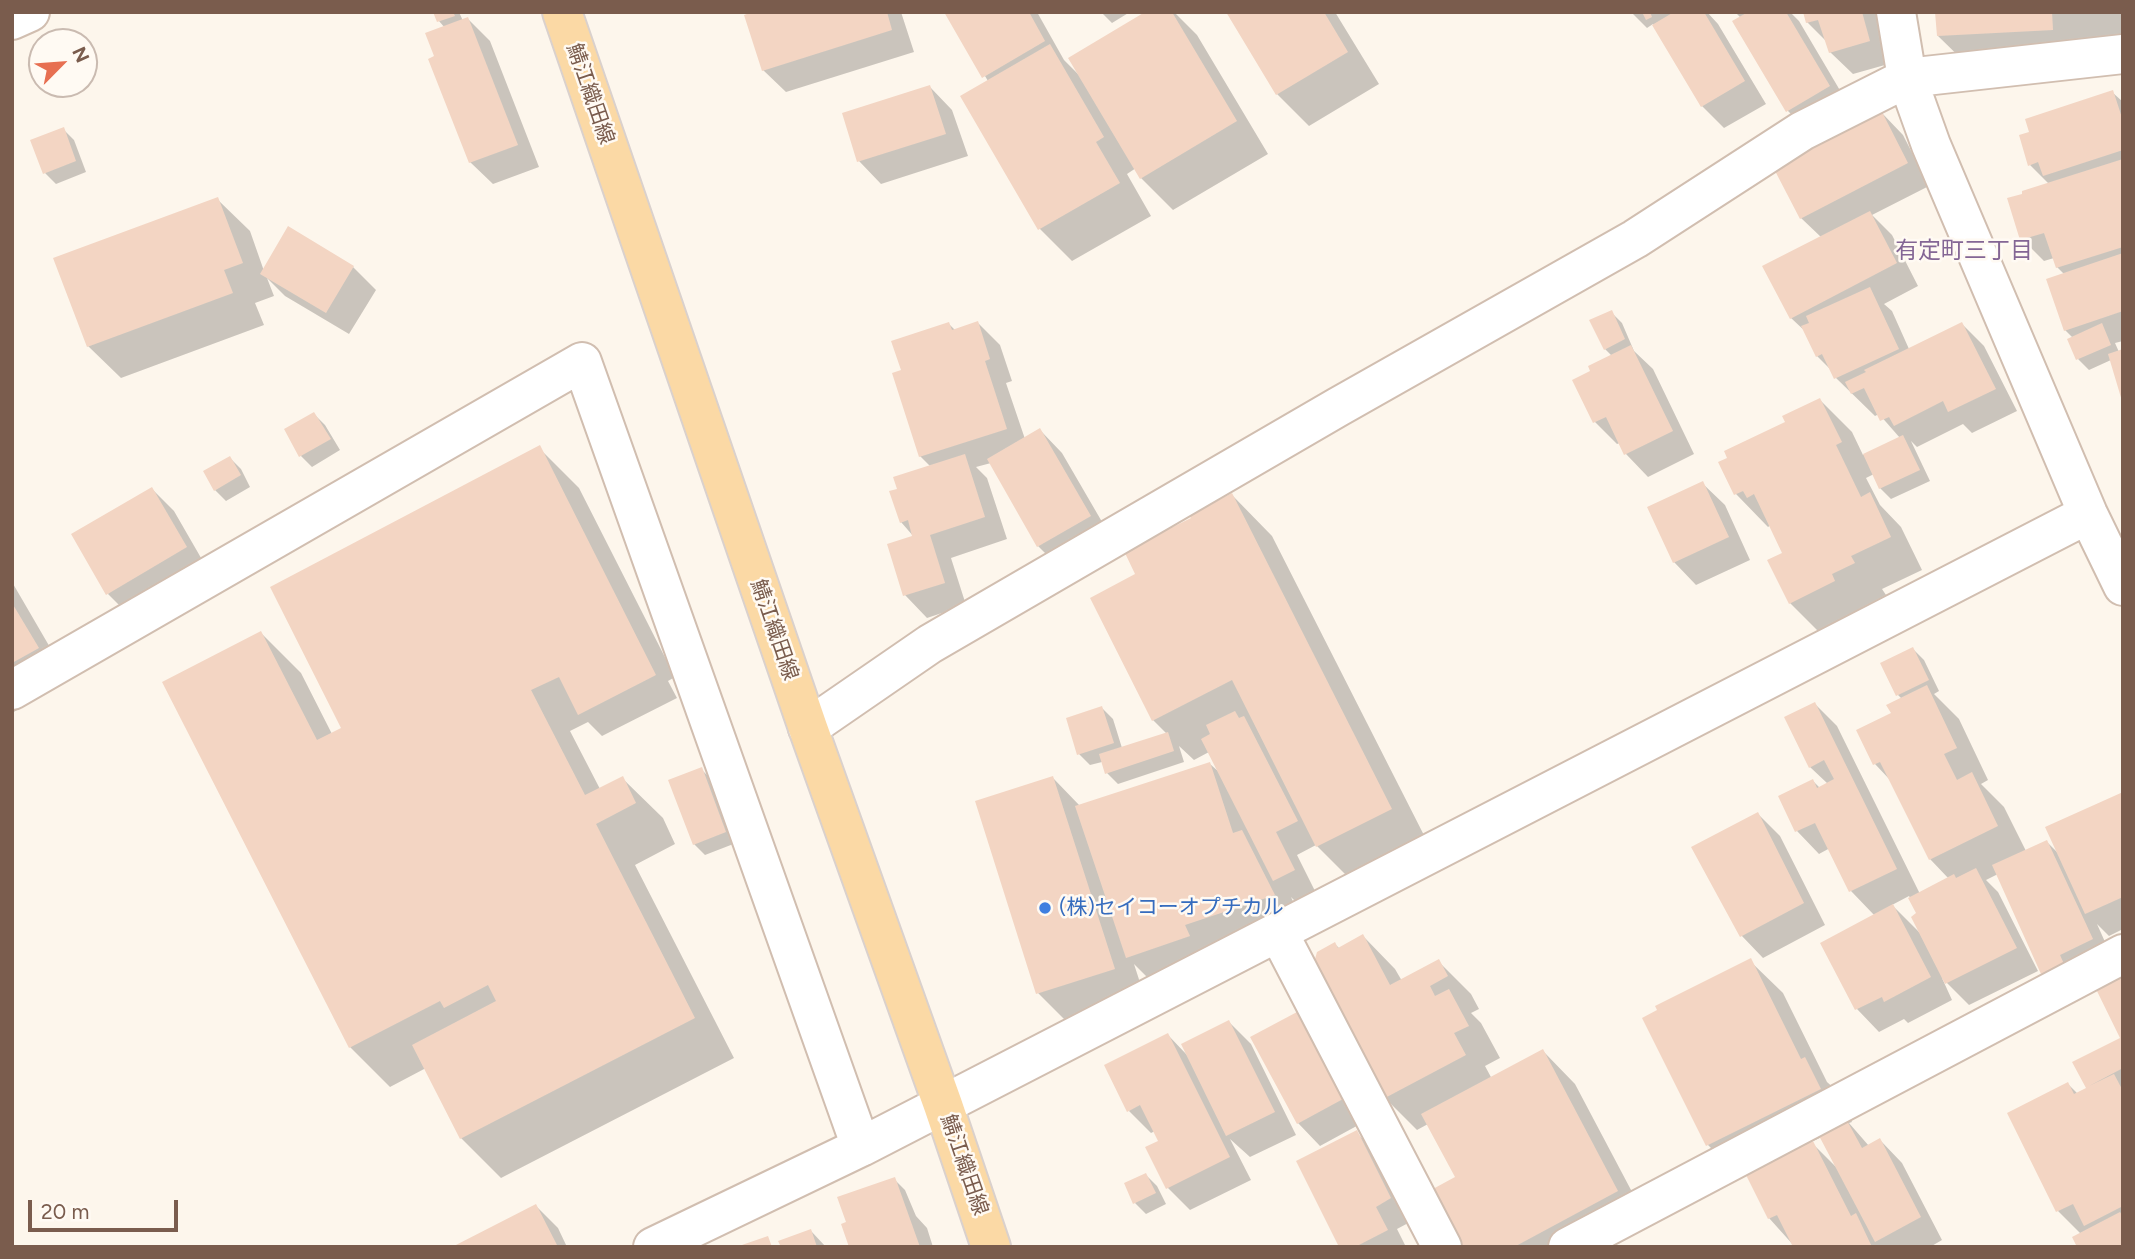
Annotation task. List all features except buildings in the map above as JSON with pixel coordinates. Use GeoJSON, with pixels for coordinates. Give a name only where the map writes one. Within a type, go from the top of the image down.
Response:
{"type":"FeatureCollection","features":[{"type":"Feature","properties":{"kind":"main road","name":"鯖江織田線"},"geometry":{"type":"LineString","coordinates":[[562,12],[808,728],[991,1247]]}},
{"type":"Feature","properties":{"kind":"street"},"geometry":{"type":"LineString","coordinates":[[12,20],[30,12]]}},
{"type":"Feature","properties":{"kind":"street"},"geometry":{"type":"LineString","coordinates":[[1896,12],[1907,78],[1931,145],[2088,514],[2123,586]]}},
{"type":"Feature","properties":{"kind":"street"},"geometry":{"type":"LineString","coordinates":[[808,728],[930,644],[1338,407],[1635,239],[1802,131],[1907,78],[2123,54]]}},
{"type":"Feature","properties":{"kind":"street"},"geometry":{"type":"LineString","coordinates":[[12,690],[582,362],[861,1147]]}},
{"type":"Feature","properties":{"kind":"street"},"geometry":{"type":"LineString","coordinates":[[653,1247],[861,1147],[2088,514]]}},
{"type":"Feature","properties":{"kind":"street"},"geometry":{"type":"LineString","coordinates":[[1278,932],[1442,1247]]}},
{"type":"Feature","properties":{"kind":"street"},"geometry":{"type":"LineString","coordinates":[[1568,1247],[2123,954]]}},
{"type":"Feature","properties":{"kind":"place","name":"(株)セイコーオプチカル"},"geometry":{"type":"Point","coordinates":[1045,908]}},
{"type":"Feature","properties":{"kind":"district","name":"有定町三丁目"},"geometry":{"type":"Point","coordinates":[1964,251]}}]}
